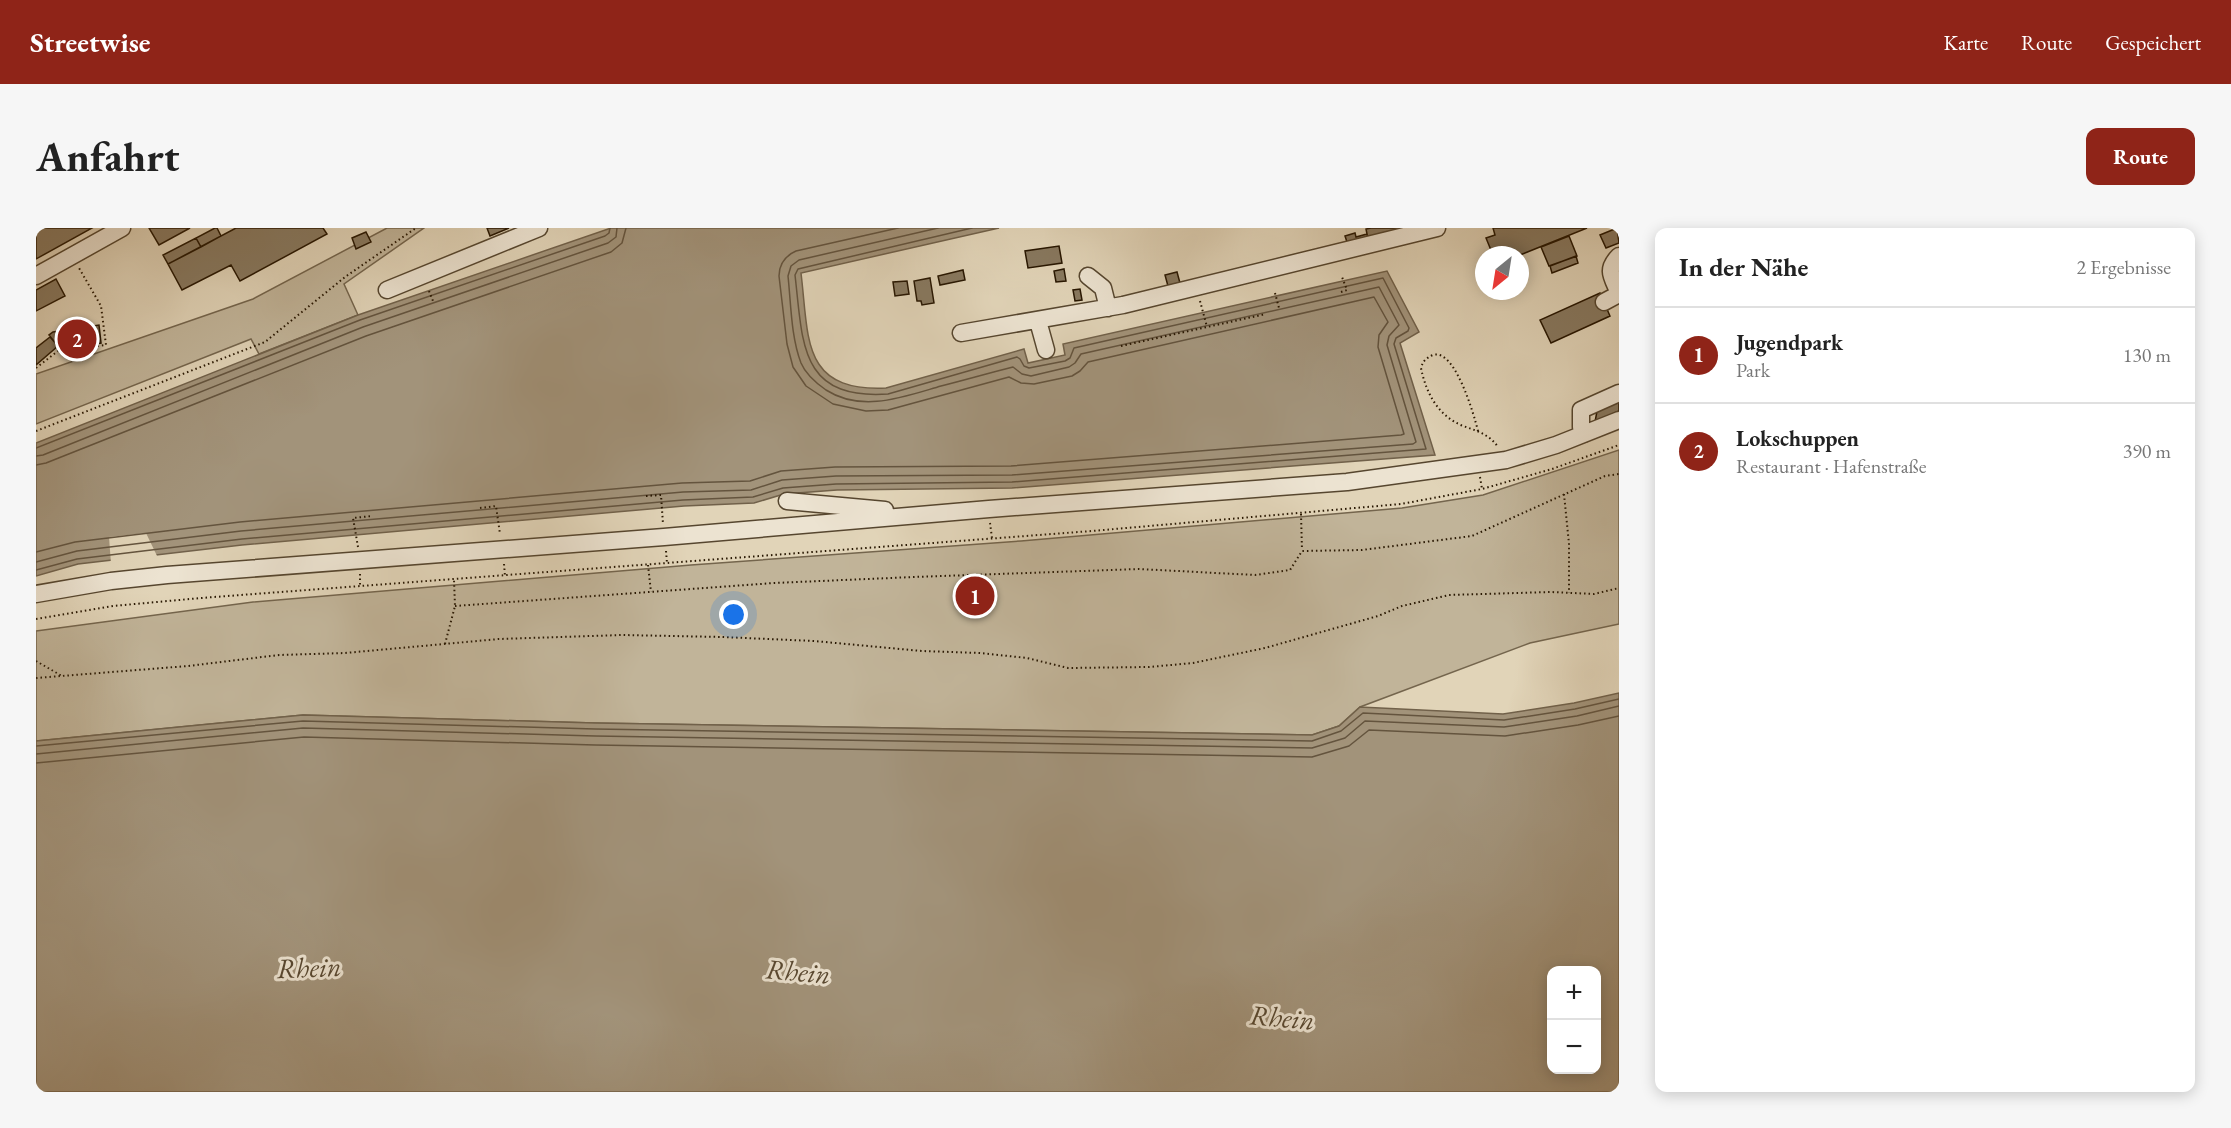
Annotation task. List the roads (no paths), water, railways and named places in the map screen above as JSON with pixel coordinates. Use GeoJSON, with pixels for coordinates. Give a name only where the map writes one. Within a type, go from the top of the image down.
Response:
{"type":"FeatureCollection","features":[{"type":"Feature","properties":{"kind":"street"},"geometry":{"type":"LineString","coordinates":[[36,276],[122,228]]}},
{"type":"Feature","properties":{"kind":"street"},"geometry":{"type":"LineString","coordinates":[[387,290],[539,228]]}},
{"type":"Feature","properties":{"kind":"street"},"geometry":{"type":"LineString","coordinates":[[961,333],[1108,308],[1437,228]]}},
{"type":"Feature","properties":{"kind":"street"},"geometry":{"type":"LineString","coordinates":[[1614,301],[1610,273],[1612,263],[1619,256]]}},
{"type":"Feature","properties":{"kind":"street"},"geometry":{"type":"LineString","coordinates":[[1088,276],[1102,288],[1108,308]]}},
{"type":"Feature","properties":{"kind":"street"},"geometry":{"type":"LineString","coordinates":[[1038,321],[1046,350]]}},
{"type":"Feature","properties":{"kind":"street"},"geometry":{"type":"LineString","coordinates":[[1584,434],[1581,427],[1581,410],[1619,393]]}},
{"type":"Feature","properties":{"kind":"street"},"geometry":{"type":"LineString","coordinates":[[36,594],[111,581],[167,575],[1347,482],[1506,460],[1556,445],[1619,420]]}},
{"type":"Feature","properties":{"kind":"street"},"geometry":{"type":"LineString","coordinates":[[788,501],[926,514]]}},
{"type":"Feature","properties":{"kind":"water"},"geometry":{"type":"Polygon","coordinates":[[[611,228],[999,228],[801,273],[809,339],[815,356],[824,371],[838,381],[858,387],[886,388],[1024,349],[1028,363],[1065,355],[1063,344],[1387,271],[1419,332],[1400,343],[1435,455],[1012,488],[837,490],[784,494],[754,503],[684,506],[242,545],[78,564],[36,576],[36,443],[358,315],[611,228]]]}},
{"type":"Feature","properties":{"kind":"water","name":"Rhein"},"geometry":{"type":"Polygon","coordinates":[[[1619,693],[1619,1092],[36,1092],[36,741],[303,715],[595,723],[1312,735],[1339,726],[1360,707],[1503,714],[1574,703],[1619,693]]]}},
{"type":"Feature","properties":{"kind":"place","name":"Lokschuppen"},"geometry":{"type":"Point","coordinates":[77,339]}},
{"type":"Feature","properties":{"kind":"place","name":"Jugendpark"},"geometry":{"type":"Point","coordinates":[975,596]}}]}
